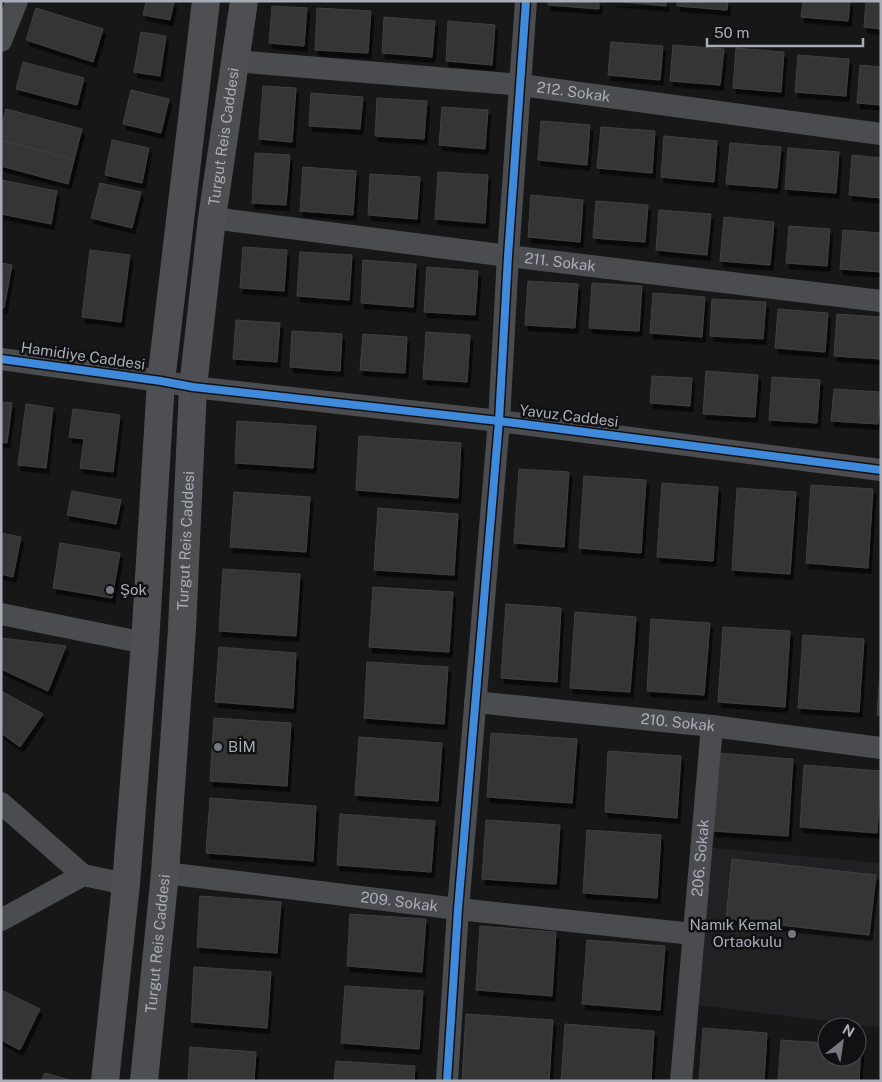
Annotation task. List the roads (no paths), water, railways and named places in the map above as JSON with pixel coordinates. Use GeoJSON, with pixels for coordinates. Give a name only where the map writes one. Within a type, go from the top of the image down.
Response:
{"type":"FeatureCollection","features":[{"type":"Feature","properties":{"kind":"main road"},"geometry":{"type":"LineString","coordinates":[[105,1081],[126,884],[146,643],[161,381],[206,1]]}},
{"type":"Feature","properties":{"kind":"main road","name":"Turgut Reis Caddesi"},"geometry":{"type":"LineString","coordinates":[[144,1081],[165,873],[182,630],[193,387],[212,218],[244,1]]}},
{"type":"Feature","properties":{"kind":"street"},"geometry":{"type":"LineString","coordinates":[[1,41],[16,1]]}},
{"type":"Feature","properties":{"kind":"street"},"geometry":{"type":"LineString","coordinates":[[447,1081],[458,909],[499,421],[508,256],[526,1]]}},
{"type":"Feature","properties":{"kind":"street","name":"212. Sokak"},"geometry":{"type":"LineString","coordinates":[[235,61],[521,85],[881,134]]}},
{"type":"Feature","properties":{"kind":"street","name":"211. Sokak"},"geometry":{"type":"LineString","coordinates":[[212,218],[508,256],[881,300]]}},
{"type":"Feature","properties":{"kind":"street","name":"Hamidiye Caddesi"},"geometry":{"type":"LineString","coordinates":[[1,359],[193,387]]}},
{"type":"Feature","properties":{"kind":"street","name":"Yavuz Caddesi"},"geometry":{"type":"LineString","coordinates":[[193,387],[499,421],[881,470]]}},
{"type":"Feature","properties":{"kind":"street"},"geometry":{"type":"LineString","coordinates":[[1,614],[146,643]]}},
{"type":"Feature","properties":{"kind":"street","name":"210. Sokak"},"geometry":{"type":"LineString","coordinates":[[475,702],[712,726],[881,748]]}},
{"type":"Feature","properties":{"kind":"street","name":"206. Sokak"},"geometry":{"type":"LineString","coordinates":[[682,1081],[712,726]]}},
{"type":"Feature","properties":{"kind":"street"},"geometry":{"type":"LineString","coordinates":[[1,803],[83,875],[126,884]]}},
{"type":"Feature","properties":{"kind":"street","name":"209. Sokak"},"geometry":{"type":"LineString","coordinates":[[165,873],[458,909],[693,934]]}},
{"type":"Feature","properties":{"kind":"street"},"geometry":{"type":"LineString","coordinates":[[1,920],[83,875]]}},
{"type":"Feature","properties":{"kind":"place","name":"Şok"},"geometry":{"type":"Point","coordinates":[110,590]}},
{"type":"Feature","properties":{"kind":"place","name":"BİM"},"geometry":{"type":"Point","coordinates":[218,747]}},
{"type":"Feature","properties":{"kind":"place","name":"Namık Kemal Ortaokulu"},"geometry":{"type":"Point","coordinates":[792,934]}}]}
